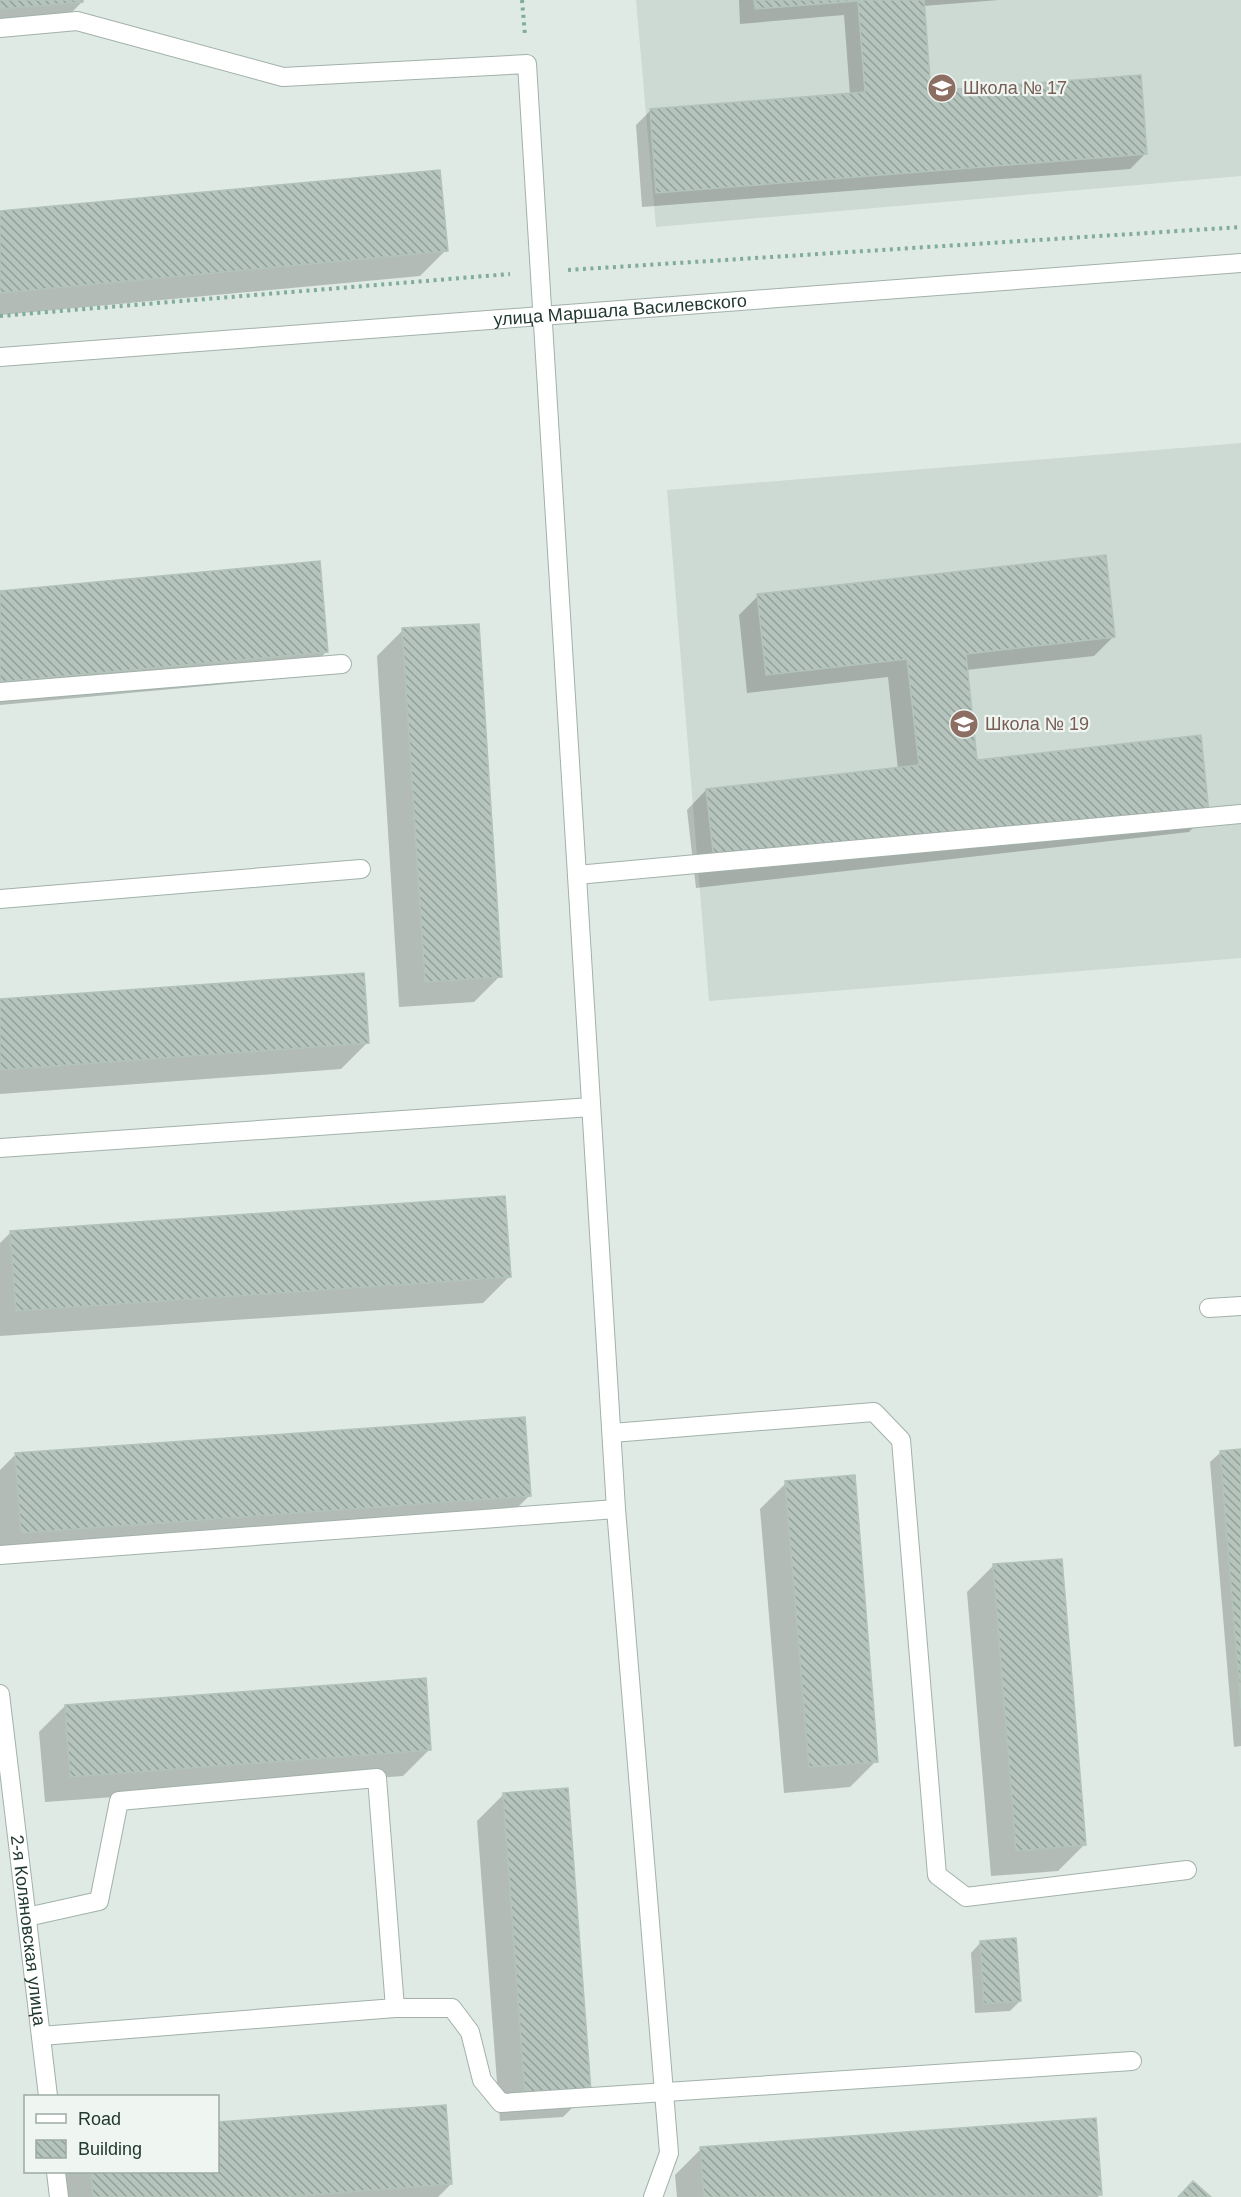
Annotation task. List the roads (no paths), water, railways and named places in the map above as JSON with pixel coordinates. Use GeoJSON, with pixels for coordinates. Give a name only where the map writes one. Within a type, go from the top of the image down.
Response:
{"type":"FeatureCollection","features":[{"type":"Feature","properties":{"kind":"street"},"geometry":{"type":"LineString","coordinates":[[0,28],[77,21],[283,76],[527,64],[616,1509],[662,2091],[669,2153],[653,2197]]}},
{"type":"Feature","properties":{"kind":"street","name":"улица Маршала Василевского"},"geometry":{"type":"LineString","coordinates":[[0,357],[1241,263]]}},
{"type":"Feature","properties":{"kind":"street"},"geometry":{"type":"LineString","coordinates":[[0,692],[342,664]]}},
{"type":"Feature","properties":{"kind":"street"},"geometry":{"type":"LineString","coordinates":[[577,875],[1241,814]]}},
{"type":"Feature","properties":{"kind":"street"},"geometry":{"type":"LineString","coordinates":[[0,899],[361,869]]}},
{"type":"Feature","properties":{"kind":"street"},"geometry":{"type":"LineString","coordinates":[[0,1148],[591,1107]]}},
{"type":"Feature","properties":{"kind":"street"},"geometry":{"type":"LineString","coordinates":[[1209,1308],[1241,1306]]}},
{"type":"Feature","properties":{"kind":"street"},"geometry":{"type":"LineString","coordinates":[[612,1433],[874,1412],[901,1440],[937,1875],[966,1897],[1186,1870]]}},
{"type":"Feature","properties":{"kind":"street"},"geometry":{"type":"LineString","coordinates":[[0,1555],[616,1509]]}},
{"type":"Feature","properties":{"kind":"street","name":"2-я Коляновская улица"},"geometry":{"type":"LineString","coordinates":[[0,1694],[48,2095]]}},
{"type":"Feature","properties":{"kind":"street"},"geometry":{"type":"LineString","coordinates":[[27,1917],[99,1901],[119,1801],[377,1778],[394,2008]]}},
{"type":"Feature","properties":{"kind":"street"},"geometry":{"type":"LineString","coordinates":[[41,2036],[394,2008],[452,2008],[470,2032],[482,2080],[501,2103],[1132,2061]]}},
{"type":"Feature","properties":{"kind":"street"},"geometry":{"type":"LineString","coordinates":[[56,2173],[59,2197]]}},
{"type":"Feature","properties":{"kind":"place","name":"Школа № 17"},"geometry":{"type":"Point","coordinates":[942,88]}},
{"type":"Feature","properties":{"kind":"place","name":"Школа № 19"},"geometry":{"type":"Point","coordinates":[964,724]}}]}
